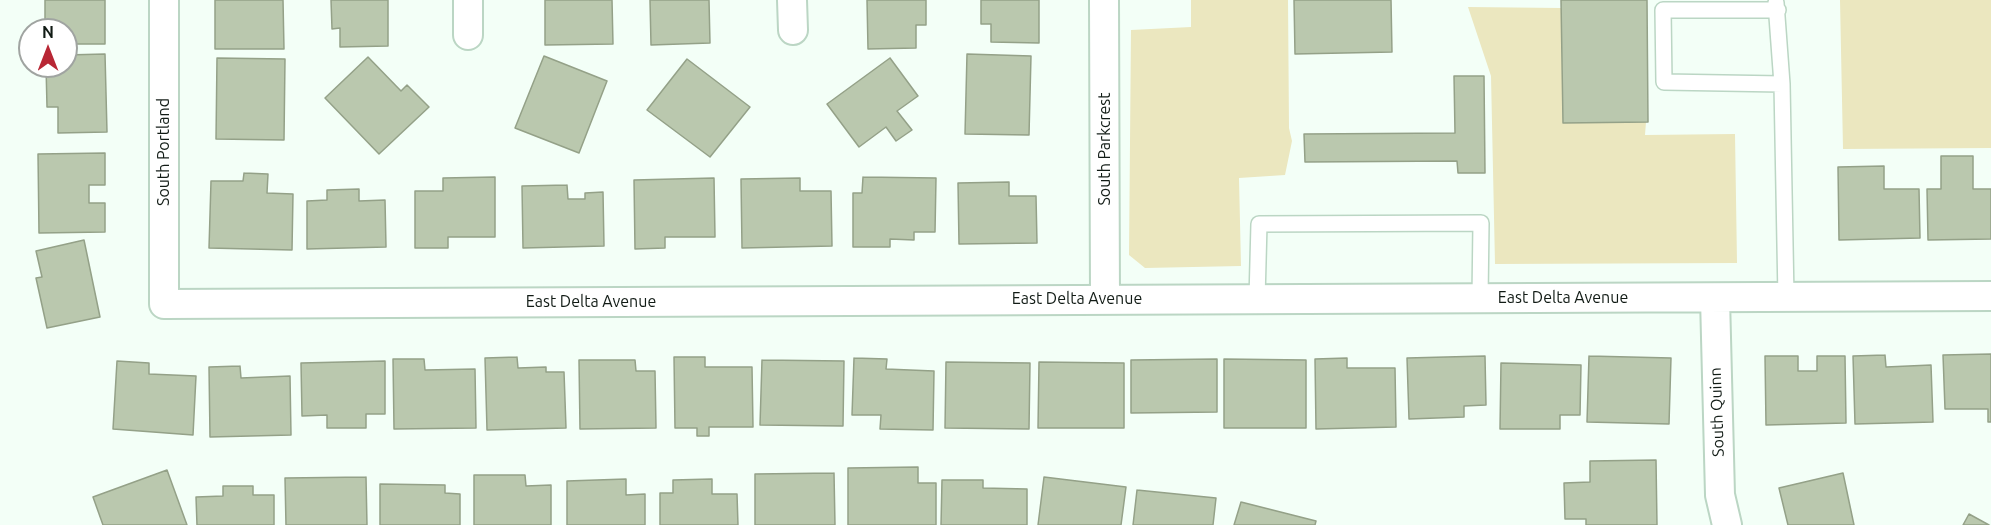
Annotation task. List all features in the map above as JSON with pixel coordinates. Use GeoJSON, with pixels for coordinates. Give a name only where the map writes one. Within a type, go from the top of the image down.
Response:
{"type":"FeatureCollection","features":[{"type":"Feature","properties":{"kind":"street","name":"South Portland"},"geometry":{"type":"LineString","coordinates":[[164,0],[164,304]]}},
{"type":"Feature","properties":{"kind":"street"},"geometry":{"type":"LineString","coordinates":[[468,0],[468,35]]}},
{"type":"Feature","properties":{"kind":"street"},"geometry":{"type":"LineString","coordinates":[[792,0],[792,30]]}},
{"type":"Feature","properties":{"kind":"street","name":"South Parkcrest"},"geometry":{"type":"LineString","coordinates":[[1104,0],[1105,298]]}},
{"type":"Feature","properties":{"kind":"street","name":"East Delta Avenue"},"geometry":{"type":"LineString","coordinates":[[164,304],[1105,298],[1991,296]]}},
{"type":"Feature","properties":{"kind":"street","name":"South Quinn"},"geometry":{"type":"LineString","coordinates":[[1715,298],[1720,495],[1727,525]]}},
{"type":"Feature","properties":{"kind":"lane"},"geometry":{"type":"LineString","coordinates":[[1782,84],[1664,82],[1663,10],[1777,5],[1782,84],[1786,298]]}},
{"type":"Feature","properties":{"kind":"lane"},"geometry":{"type":"LineString","coordinates":[[1257,298],[1259,224],[1481,223],[1480,298]]}},
{"type":"Feature","properties":{"kind":"shaded area"},"geometry":{"type":"Polygon","coordinates":[[[1191,0],[1288,0],[1289,128],[1292,141],[1285,175],[1239,178],[1241,266],[1145,268],[1129,255],[1131,30],[1191,27],[1191,0]]]}},
{"type":"Feature","properties":{"kind":"shaded area"},"geometry":{"type":"Polygon","coordinates":[[[1840,0],[1991,0],[1991,148],[1843,149],[1840,0]]]}},
{"type":"Feature","properties":{"kind":"shaded area"},"geometry":{"type":"Polygon","coordinates":[[[1468,7],[1561,8],[1563,123],[1646,122],[1645,135],[1735,134],[1737,263],[1495,264],[1491,76],[1468,7]]]}},
{"type":"Feature","properties":{"kind":"building"},"geometry":{"type":"Polygon","coordinates":[[[45,0],[105,0],[105,44],[78,44],[78,18],[45,18],[45,0]]]}},
{"type":"Feature","properties":{"kind":"building"},"geometry":{"type":"Polygon","coordinates":[[[215,0],[283,0],[284,49],[215,49],[215,0]]]}},
{"type":"Feature","properties":{"kind":"building"},"geometry":{"type":"Polygon","coordinates":[[[331,0],[388,0],[388,46],[340,47],[340,28],[332,29],[331,0]]]}},
{"type":"Feature","properties":{"kind":"building"},"geometry":{"type":"Polygon","coordinates":[[[545,0],[612,0],[613,44],[545,45],[545,0]]]}},
{"type":"Feature","properties":{"kind":"building"},"geometry":{"type":"Polygon","coordinates":[[[650,0],[709,0],[710,43],[651,45],[650,0]]]}},
{"type":"Feature","properties":{"kind":"building"},"geometry":{"type":"Polygon","coordinates":[[[867,0],[926,0],[926,25],[916,25],[916,48],[868,49],[867,0]]]}},
{"type":"Feature","properties":{"kind":"building"},"geometry":{"type":"Polygon","coordinates":[[[981,0],[1039,0],[1039,43],[991,42],[991,24],[981,24],[981,0]]]}},
{"type":"Feature","properties":{"kind":"building"},"geometry":{"type":"Polygon","coordinates":[[[1294,0],[1391,0],[1392,52],[1295,54],[1294,0]]]}},
{"type":"Feature","properties":{"kind":"building"},"geometry":{"type":"Polygon","coordinates":[[[1561,0],[1647,0],[1648,122],[1563,123],[1561,0]]]}},
{"type":"Feature","properties":{"kind":"building"},"geometry":{"type":"Polygon","coordinates":[[[105,54],[107,132],[58,133],[58,107],[47,107],[46,78],[78,78],[78,55],[105,54]]]}},
{"type":"Feature","properties":{"kind":"building"},"geometry":{"type":"Polygon","coordinates":[[[967,54],[1031,56],[1029,135],[965,134],[967,54]]]}},
{"type":"Feature","properties":{"kind":"building"},"geometry":{"type":"Polygon","coordinates":[[[544,56],[607,81],[579,153],[515,128],[544,56]]]}},
{"type":"Feature","properties":{"kind":"building"},"geometry":{"type":"Polygon","coordinates":[[[368,57],[401,91],[407,85],[429,107],[379,154],[325,98],[368,57]]]}},
{"type":"Feature","properties":{"kind":"building"},"geometry":{"type":"Polygon","coordinates":[[[217,58],[285,59],[284,140],[216,139],[217,58]]]}},
{"type":"Feature","properties":{"kind":"building"},"geometry":{"type":"Polygon","coordinates":[[[890,58],[918,96],[897,111],[912,130],[896,141],[886,127],[859,147],[827,104],[890,58]]]}},
{"type":"Feature","properties":{"kind":"building"},"geometry":{"type":"Polygon","coordinates":[[[687,59],[750,107],[710,157],[647,110],[687,59]]]}},
{"type":"Feature","properties":{"kind":"building"},"geometry":{"type":"Polygon","coordinates":[[[1454,76],[1484,76],[1485,173],[1458,173],[1457,161],[1305,162],[1304,134],[1455,133],[1454,76]]]}},
{"type":"Feature","properties":{"kind":"building"},"geometry":{"type":"Polygon","coordinates":[[[105,153],[105,185],[89,185],[89,203],[105,203],[105,232],[39,233],[38,154],[105,153]]]}},
{"type":"Feature","properties":{"kind":"building"},"geometry":{"type":"Polygon","coordinates":[[[1941,156],[1973,156],[1973,189],[1991,189],[1991,239],[1928,240],[1927,189],[1941,189],[1941,156]]]}},
{"type":"Feature","properties":{"kind":"building"},"geometry":{"type":"Polygon","coordinates":[[[1884,166],[1884,189],[1919,189],[1920,238],[1839,240],[1838,167],[1884,166]]]}},
{"type":"Feature","properties":{"kind":"building"},"geometry":{"type":"Polygon","coordinates":[[[244,173],[268,174],[267,193],[293,194],[292,250],[209,248],[211,181],[243,181],[244,173]]]}},
{"type":"Feature","properties":{"kind":"building"},"geometry":{"type":"Polygon","coordinates":[[[495,177],[495,237],[448,237],[448,248],[415,248],[415,191],[443,191],[443,178],[495,177]]]}},
{"type":"Feature","properties":{"kind":"building"},"geometry":{"type":"Polygon","coordinates":[[[863,177],[936,178],[935,232],[914,232],[914,240],[890,239],[890,247],[853,247],[853,193],[862,193],[863,177]]]}},
{"type":"Feature","properties":{"kind":"building"},"geometry":{"type":"Polygon","coordinates":[[[714,178],[715,237],[665,237],[665,248],[635,249],[634,180],[714,178]]]}},
{"type":"Feature","properties":{"kind":"building"},"geometry":{"type":"Polygon","coordinates":[[[800,178],[800,191],[831,191],[832,246],[742,248],[741,179],[800,178]]]}},
{"type":"Feature","properties":{"kind":"building"},"geometry":{"type":"Polygon","coordinates":[[[1009,182],[1009,196],[1036,196],[1037,243],[959,244],[958,183],[1009,182]]]}},
{"type":"Feature","properties":{"kind":"building"},"geometry":{"type":"Polygon","coordinates":[[[567,185],[568,199],[585,199],[585,193],[603,192],[604,246],[523,248],[522,186],[567,185]]]}},
{"type":"Feature","properties":{"kind":"building"},"geometry":{"type":"Polygon","coordinates":[[[359,189],[359,201],[385,200],[386,247],[307,249],[307,201],[327,200],[327,190],[359,189]]]}},
{"type":"Feature","properties":{"kind":"building"},"geometry":{"type":"Polygon","coordinates":[[[84,240],[100,317],[47,328],[36,278],[42,277],[36,251],[84,240]]]}},
{"type":"Feature","properties":{"kind":"building"},"geometry":{"type":"Polygon","coordinates":[[[1991,354],[1991,422],[1988,422],[1988,409],[1945,409],[1943,355],[1991,354]]]}},
{"type":"Feature","properties":{"kind":"building"},"geometry":{"type":"Polygon","coordinates":[[[1885,355],[1886,367],[1931,365],[1933,422],[1855,424],[1853,356],[1885,355]]]}},
{"type":"Feature","properties":{"kind":"building"},"geometry":{"type":"Polygon","coordinates":[[[1485,356],[1486,405],[1464,406],[1464,417],[1409,419],[1407,358],[1485,356]]]}},
{"type":"Feature","properties":{"kind":"building"},"geometry":{"type":"Polygon","coordinates":[[[1589,356],[1671,358],[1669,424],[1587,422],[1589,356]]]}},
{"type":"Feature","properties":{"kind":"building"},"geometry":{"type":"Polygon","coordinates":[[[1765,356],[1798,356],[1798,371],[1817,371],[1817,356],[1845,356],[1846,423],[1766,425],[1765,356]]]}},
{"type":"Feature","properties":{"kind":"building"},"geometry":{"type":"Polygon","coordinates":[[[517,357],[518,368],[546,367],[546,372],[564,372],[566,428],[487,430],[485,358],[517,357]]]}},
{"type":"Feature","properties":{"kind":"building"},"geometry":{"type":"Polygon","coordinates":[[[674,357],[705,357],[705,367],[752,367],[753,427],[709,427],[709,436],[697,436],[697,428],[675,428],[674,357]]]}},
{"type":"Feature","properties":{"kind":"building"},"geometry":{"type":"Polygon","coordinates":[[[854,358],[887,359],[886,369],[934,371],[933,430],[880,429],[881,415],[852,415],[854,358]]]}},
{"type":"Feature","properties":{"kind":"building"},"geometry":{"type":"Polygon","coordinates":[[[1347,358],[1347,368],[1395,368],[1396,427],[1316,429],[1315,359],[1347,358]]]}},
{"type":"Feature","properties":{"kind":"building"},"geometry":{"type":"Polygon","coordinates":[[[393,359],[424,359],[425,370],[475,369],[476,428],[394,429],[393,359]]]}},
{"type":"Feature","properties":{"kind":"building"},"geometry":{"type":"Polygon","coordinates":[[[1217,359],[1217,412],[1131,413],[1131,360],[1217,359]]]}},
{"type":"Feature","properties":{"kind":"building"},"geometry":{"type":"Polygon","coordinates":[[[1224,359],[1306,360],[1306,428],[1224,428],[1224,359]]]}},
{"type":"Feature","properties":{"kind":"building"},"geometry":{"type":"Polygon","coordinates":[[[579,360],[635,360],[636,371],[655,371],[656,428],[580,429],[579,360]]]}},
{"type":"Feature","properties":{"kind":"building"},"geometry":{"type":"Polygon","coordinates":[[[762,360],[844,361],[843,426],[760,425],[762,360]]]}},
{"type":"Feature","properties":{"kind":"building"},"geometry":{"type":"Polygon","coordinates":[[[117,361],[149,363],[149,374],[196,376],[193,435],[113,429],[117,361]]]}},
{"type":"Feature","properties":{"kind":"building"},"geometry":{"type":"Polygon","coordinates":[[[385,361],[385,414],[366,414],[366,428],[327,428],[327,415],[302,416],[301,363],[385,361]]]}},
{"type":"Feature","properties":{"kind":"building"},"geometry":{"type":"Polygon","coordinates":[[[946,362],[1030,363],[1029,429],[945,428],[946,362]]]}},
{"type":"Feature","properties":{"kind":"building"},"geometry":{"type":"Polygon","coordinates":[[[1039,362],[1124,363],[1124,428],[1038,428],[1039,362]]]}},
{"type":"Feature","properties":{"kind":"building"},"geometry":{"type":"Polygon","coordinates":[[[1501,363],[1581,365],[1580,415],[1560,415],[1560,429],[1500,429],[1501,363]]]}},
{"type":"Feature","properties":{"kind":"building"},"geometry":{"type":"Polygon","coordinates":[[[240,366],[241,378],[290,376],[291,435],[210,437],[209,367],[240,366]]]}},
{"type":"Feature","properties":{"kind":"building"},"geometry":{"type":"Polygon","coordinates":[[[1656,460],[1657,525],[1586,525],[1586,519],[1565,519],[1564,483],[1590,482],[1590,461],[1656,460]]]}},
{"type":"Feature","properties":{"kind":"building"},"geometry":{"type":"Polygon","coordinates":[[[918,467],[918,483],[936,483],[936,525],[848,525],[848,468],[918,467]]]}},
{"type":"Feature","properties":{"kind":"building"},"geometry":{"type":"Polygon","coordinates":[[[167,470],[187,525],[103,525],[93,497],[167,470]]]}},
{"type":"Feature","properties":{"kind":"building"},"geometry":{"type":"Polygon","coordinates":[[[834,473],[835,525],[755,525],[755,474],[834,473]]]}},
{"type":"Feature","properties":{"kind":"building"},"geometry":{"type":"Polygon","coordinates":[[[1843,473],[1854,525],[1788,525],[1779,488],[1843,473]]]}},
{"type":"Feature","properties":{"kind":"building"},"geometry":{"type":"Polygon","coordinates":[[[474,475],[525,475],[526,486],[551,485],[551,525],[474,525],[474,475]]]}},
{"type":"Feature","properties":{"kind":"building"},"geometry":{"type":"Polygon","coordinates":[[[366,477],[367,525],[286,525],[285,478],[366,477]]]}},
{"type":"Feature","properties":{"kind":"building"},"geometry":{"type":"Polygon","coordinates":[[[1044,477],[1126,487],[1121,525],[1038,525],[1044,477]]]}},
{"type":"Feature","properties":{"kind":"building"},"geometry":{"type":"Polygon","coordinates":[[[626,479],[626,495],[645,494],[645,525],[567,525],[567,481],[626,479]]]}},
{"type":"Feature","properties":{"kind":"building"},"geometry":{"type":"Polygon","coordinates":[[[712,479],[712,494],[737,494],[738,525],[660,525],[660,493],[673,493],[673,480],[712,479]]]}},
{"type":"Feature","properties":{"kind":"building"},"geometry":{"type":"Polygon","coordinates":[[[942,480],[983,480],[983,488],[1027,489],[1027,525],[941,525],[942,480]]]}},
{"type":"Feature","properties":{"kind":"building"},"geometry":{"type":"Polygon","coordinates":[[[380,484],[445,485],[445,493],[460,494],[460,525],[380,525],[380,484]]]}},
{"type":"Feature","properties":{"kind":"building"},"geometry":{"type":"Polygon","coordinates":[[[223,486],[253,486],[253,495],[274,495],[274,525],[197,525],[196,497],[223,496],[223,486]]]}},
{"type":"Feature","properties":{"kind":"building"},"geometry":{"type":"Polygon","coordinates":[[[1137,490],[1216,498],[1213,525],[1133,525],[1137,490]]]}},
{"type":"Feature","properties":{"kind":"building"},"geometry":{"type":"Polygon","coordinates":[[[1241,502],[1316,521],[1315,525],[1234,525],[1241,502]]]}},
{"type":"Feature","properties":{"kind":"building"},"geometry":{"type":"Polygon","coordinates":[[[1969,514],[1989,525],[1963,525],[1969,514]]]}}]}
